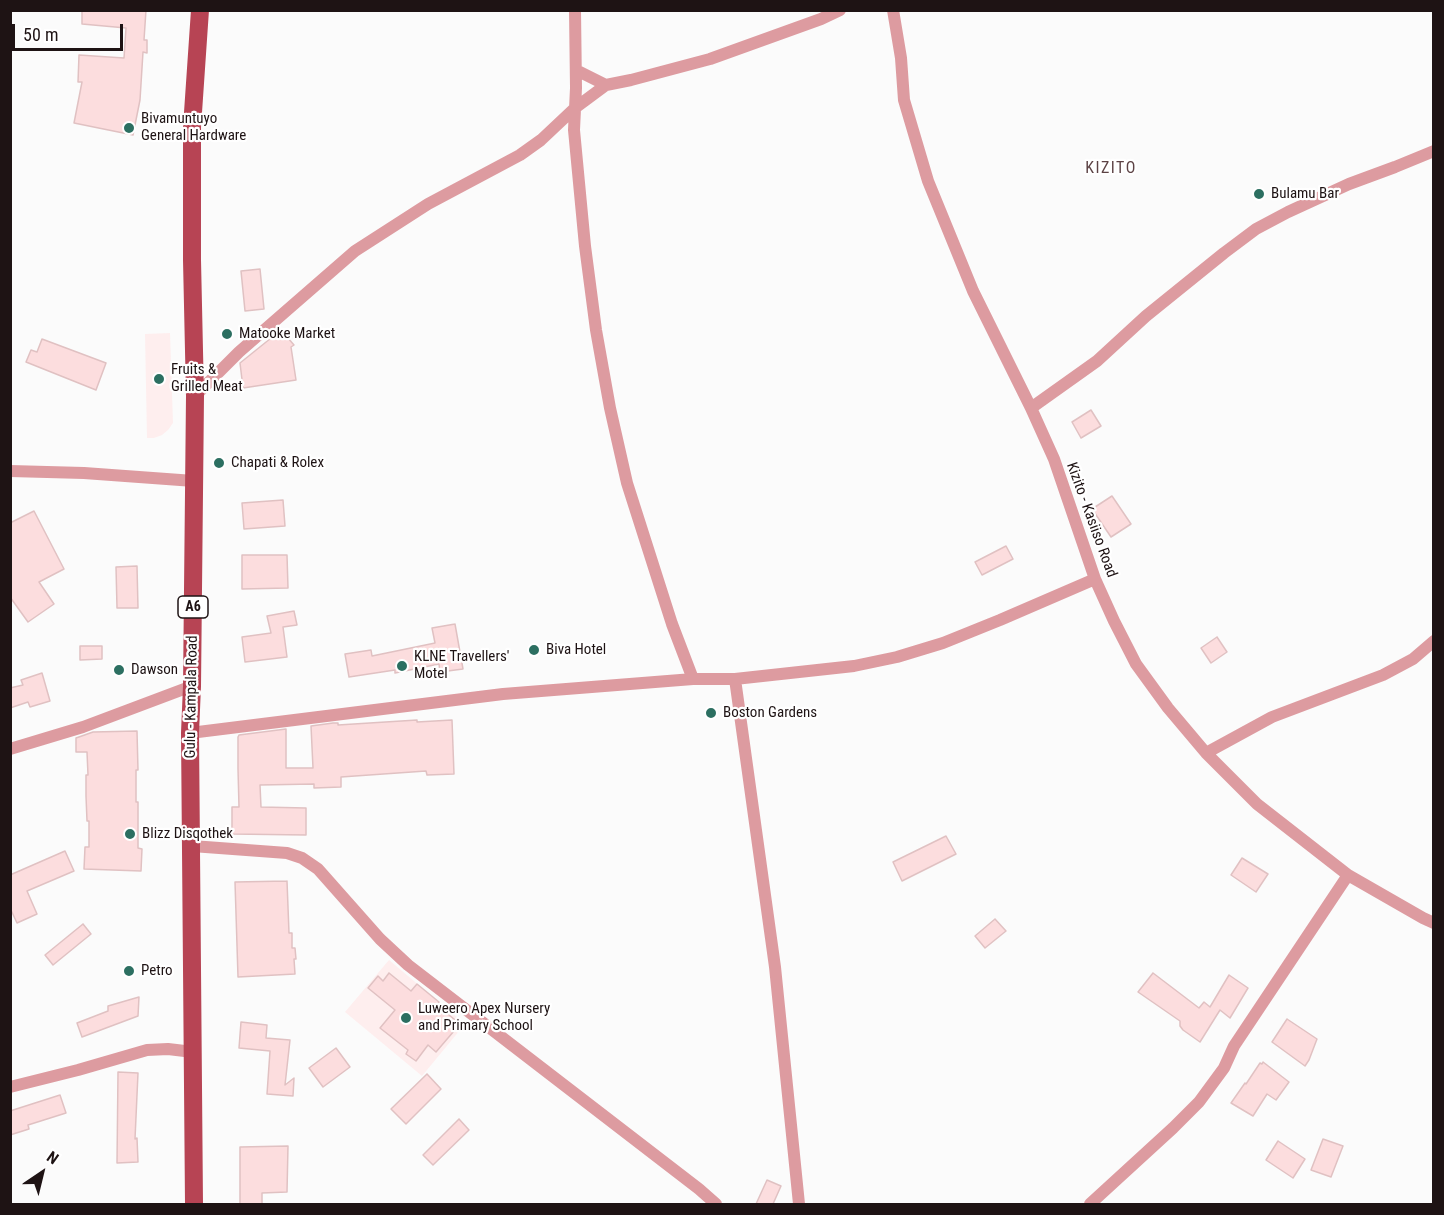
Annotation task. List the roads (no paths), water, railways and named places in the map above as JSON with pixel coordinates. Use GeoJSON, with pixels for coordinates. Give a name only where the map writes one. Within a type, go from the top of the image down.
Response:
{"type":"FeatureCollection","features":[{"type":"Feature","properties":{"kind":"main road","name":"Gulu - Kampala Road"},"geometry":{"type":"LineString","coordinates":[[194,1204],[190,733],[195,396],[192,127],[200,10]]}},
{"type":"Feature","properties":{"kind":"street"},"geometry":{"type":"LineString","coordinates":[[575,10],[574,130],[596,330],[627,483],[672,624],[693,679]]}},
{"type":"Feature","properties":{"kind":"street"},"geometry":{"type":"LineString","coordinates":[[195,396],[239,352],[355,251],[429,204],[520,155],[606,85],[710,59],[840,10]]}},
{"type":"Feature","properties":{"kind":"street","name":"Kizito - Kasiiso Road"},"geometry":{"type":"LineString","coordinates":[[892,10],[901,58],[904,100],[928,181],[973,291],[1054,459],[1095,579],[1136,664],[1168,708],[1206,753],[1257,804],[1348,875],[1434,923]]}},
{"type":"Feature","properties":{"kind":"street"},"geometry":{"type":"LineString","coordinates":[[576,70],[606,85]]}},
{"type":"Feature","properties":{"kind":"street"},"geometry":{"type":"LineString","coordinates":[[1031,408],[1097,361],[1146,316],[1224,252],[1256,229],[1349,184],[1434,151]]}},
{"type":"Feature","properties":{"kind":"street"},"geometry":{"type":"LineString","coordinates":[[10,471],[194,481]]}},
{"type":"Feature","properties":{"kind":"street"},"geometry":{"type":"LineString","coordinates":[[190,733],[503,694],[693,679],[735,679],[854,666],[897,657],[943,643],[1095,579]]}},
{"type":"Feature","properties":{"kind":"street"},"geometry":{"type":"LineString","coordinates":[[1206,753],[1272,717],[1383,675],[1413,659],[1434,641]]}},
{"type":"Feature","properties":{"kind":"street"},"geometry":{"type":"LineString","coordinates":[[735,679],[775,967],[799,1204]]}},
{"type":"Feature","properties":{"kind":"street"},"geometry":{"type":"LineString","coordinates":[[10,749],[83,727],[192,686]]}},
{"type":"Feature","properties":{"kind":"street"},"geometry":{"type":"LineString","coordinates":[[192,846],[287,853],[302,858],[318,869],[380,939],[408,965],[716,1204]]}},
{"type":"Feature","properties":{"kind":"street"},"geometry":{"type":"LineString","coordinates":[[1090,1204],[1199,1102],[1224,1068],[1234,1046],[1348,875]]}},
{"type":"Feature","properties":{"kind":"street"},"geometry":{"type":"LineString","coordinates":[[10,1087],[147,1050],[168,1049],[193,1052]]}},
{"type":"Feature","properties":{"kind":"place","name":"Bivamuntuyo General Hardware"},"geometry":{"type":"Point","coordinates":[129,128]}},
{"type":"Feature","properties":{"kind":"place","name":"Bulamu Bar"},"geometry":{"type":"Point","coordinates":[1259,194]}},
{"type":"Feature","properties":{"kind":"place","name":"Matooke Market"},"geometry":{"type":"Point","coordinates":[227,334]}},
{"type":"Feature","properties":{"kind":"place","name":"Fruits & Grilled Meat"},"geometry":{"type":"Point","coordinates":[159,379]}},
{"type":"Feature","properties":{"kind":"place","name":"Chapati & Rolex"},"geometry":{"type":"Point","coordinates":[219,463]}},
{"type":"Feature","properties":{"kind":"place","name":"Biva Hotel"},"geometry":{"type":"Point","coordinates":[534,650]}},
{"type":"Feature","properties":{"kind":"place","name":"KLNE Travellers' Motel"},"geometry":{"type":"Point","coordinates":[402,666]}},
{"type":"Feature","properties":{"kind":"place","name":"Dawson"},"geometry":{"type":"Point","coordinates":[119,670]}},
{"type":"Feature","properties":{"kind":"place","name":"Boston Gardens"},"geometry":{"type":"Point","coordinates":[711,713]}},
{"type":"Feature","properties":{"kind":"place","name":"Blizz Disqothek"},"geometry":{"type":"Point","coordinates":[130,834]}},
{"type":"Feature","properties":{"kind":"place","name":"Petro"},"geometry":{"type":"Point","coordinates":[129,971]}},
{"type":"Feature","properties":{"kind":"place","name":"Luweero Apex Nursery and Primary School"},"geometry":{"type":"Point","coordinates":[406,1018]}},
{"type":"Feature","properties":{"kind":"district","name":"KIZITO"},"geometry":{"type":"Point","coordinates":[1111,169]}}]}
